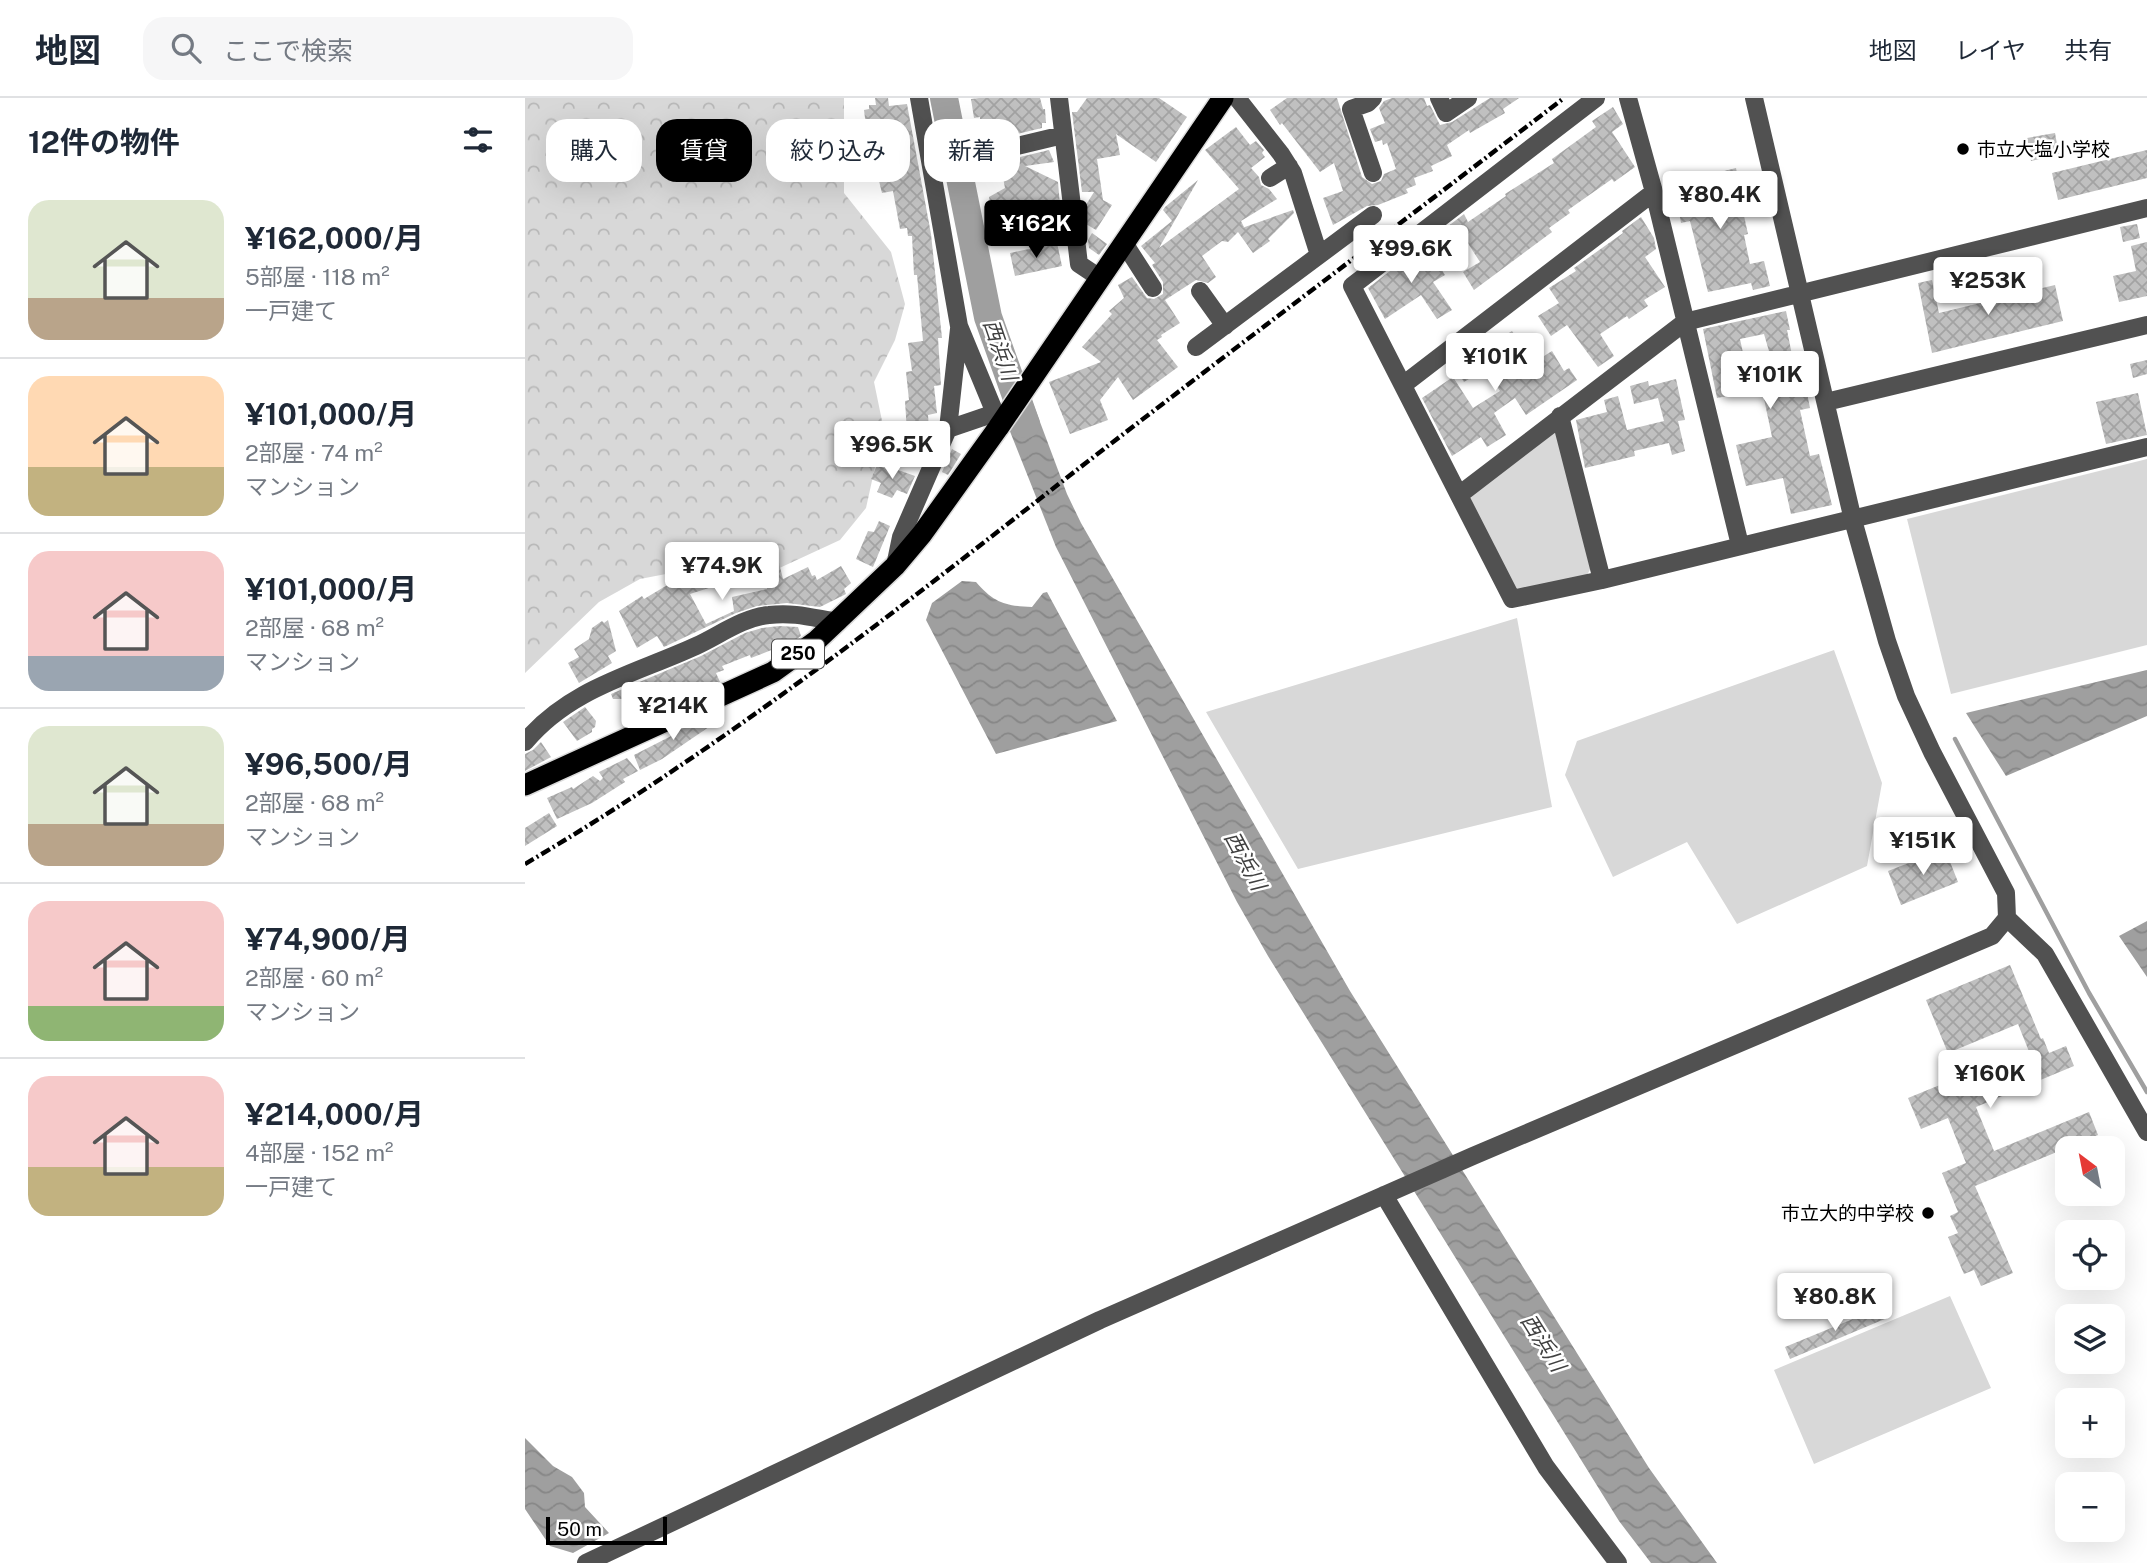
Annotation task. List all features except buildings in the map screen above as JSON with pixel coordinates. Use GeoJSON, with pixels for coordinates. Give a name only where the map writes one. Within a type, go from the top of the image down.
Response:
{"type":"FeatureCollection","features":[{"type":"Feature","properties":{"kind":"highway","name":"250"},"geometry":{"type":"LineString","coordinates":[[525,785],[773,672],[817,641],[895,566],[922,534],[996,420],[1036,373],[1223,98]]}},
{"type":"Feature","properties":{"kind":"street"},"geometry":{"type":"LineString","coordinates":[[919,98],[959,326],[996,420],[948,429]]}},
{"type":"Feature","properties":{"kind":"street"},"geometry":{"type":"LineString","coordinates":[[1059,98],[1079,264],[1100,278]]}},
{"type":"Feature","properties":{"kind":"street"},"geometry":{"type":"LineString","coordinates":[[1237,98],[1289,166],[1319,255]]}},
{"type":"Feature","properties":{"kind":"street"},"geometry":{"type":"LineString","coordinates":[[1373,98],[1368,103],[1352,109],[1375,162]]}},
{"type":"Feature","properties":{"kind":"street"},"geometry":{"type":"LineString","coordinates":[[1439,98],[1446,113],[1468,98]]}},
{"type":"Feature","properties":{"kind":"street"},"geometry":{"type":"LineString","coordinates":[[1597,98],[1352,286],[1512,599],[1853,520],[2147,447]]}},
{"type":"Feature","properties":{"kind":"street"},"geometry":{"type":"LineString","coordinates":[[1628,98],[1654,192],[1740,545]]}},
{"type":"Feature","properties":{"kind":"street"},"geometry":{"type":"LineString","coordinates":[[586,1563],[1087,1326],[1473,1156],[1992,936],[2007,918],[2006,893],[1932,752],[1906,696],[1879,617],[1853,520],[1754,98]]}},
{"type":"Feature","properties":{"kind":"street"},"geometry":{"type":"LineString","coordinates":[[1020,145],[1063,135]]}},
{"type":"Feature","properties":{"kind":"street"},"geometry":{"type":"LineString","coordinates":[[1271,178],[1289,166]]}},
{"type":"Feature","properties":{"kind":"street"},"geometry":{"type":"LineString","coordinates":[[1403,385],[1654,192]]}},
{"type":"Feature","properties":{"kind":"street"},"geometry":{"type":"LineString","coordinates":[[1459,495],[1685,322],[2147,208]]}},
{"type":"Feature","properties":{"kind":"street"},"geometry":{"type":"LineString","coordinates":[[1196,348],[1373,215]]}},
{"type":"Feature","properties":{"kind":"street"},"geometry":{"type":"LineString","coordinates":[[1124,243],[1153,288]]}},
{"type":"Feature","properties":{"kind":"street"},"geometry":{"type":"LineString","coordinates":[[1201,292],[1224,326]]}},
{"type":"Feature","properties":{"kind":"street"},"geometry":{"type":"LineString","coordinates":[[1826,402],[2147,325]]}},
{"type":"Feature","properties":{"kind":"street"},"geometry":{"type":"LineString","coordinates":[[895,566],[901,537],[948,429],[959,326]]}},
{"type":"Feature","properties":{"kind":"street"},"geometry":{"type":"LineString","coordinates":[[1560,416],[1602,580]]}},
{"type":"Feature","properties":{"kind":"street"},"geometry":{"type":"LineString","coordinates":[[525,742],[537,728],[601,684],[692,648],[738,624],[767,615],[796,613],[838,622]]}},
{"type":"Feature","properties":{"kind":"street"},"geometry":{"type":"LineString","coordinates":[[2007,918],[2045,954],[2147,1132]]}},
{"type":"Feature","properties":{"kind":"street"},"geometry":{"type":"LineString","coordinates":[[1390,1192],[1546,1467],[1618,1563]]}},
{"type":"Feature","properties":{"kind":"green space"},"geometry":{"type":"Polygon","coordinates":[[[525,98],[844,98],[844,119],[766,119],[766,182],[844,182],[844,193],[891,252],[905,304],[895,340],[874,382],[887,445],[875,467],[866,508],[840,540],[773,571],[731,571],[702,567],[640,579],[599,602],[525,673],[525,98]]]}},
{"type":"Feature","properties":{"kind":"green space"},"geometry":{"type":"Polygon","coordinates":[[[1551,431],[1561,434],[1592,566],[1587,575],[1520,591],[1512,585],[1469,502],[1472,491],[1551,431]]]}},
{"type":"Feature","properties":{"kind":"green space"},"geometry":{"type":"Polygon","coordinates":[[[2147,459],[2147,645],[1951,694],[1907,519],[2147,459]]]}},
{"type":"Feature","properties":{"kind":"green space"},"geometry":{"type":"Polygon","coordinates":[[[1517,618],[1552,807],[1298,869],[1206,712],[1517,618]]]}},
{"type":"Feature","properties":{"kind":"green space"},"geometry":{"type":"Polygon","coordinates":[[[1834,650],[1882,783],[1867,866],[1737,924],[1687,842],[1613,877],[1565,775],[1577,741],[1834,650]]]}},
{"type":"Feature","properties":{"kind":"green space"},"geometry":{"type":"Polygon","coordinates":[[[1950,1296],[1991,1388],[1814,1464],[1774,1370],[1950,1296]]]}},
{"type":"Feature","properties":{"kind":"water"},"geometry":{"type":"Polygon","coordinates":[[[1031,398],[1067,494],[1081,523],[1350,991],[1649,1468],[1717,1563],[1651,1563],[1619,1521],[1268,956],[1237,902],[1056,547],[1009,429],[1031,398]]]}},
{"type":"Feature","properties":{"kind":"water"},"geometry":{"type":"Polygon","coordinates":[[[962,581],[976,582],[995,599],[1015,606],[1032,607],[1043,593],[1047,592],[1117,721],[996,754],[926,620],[932,603],[962,581]]]}},
{"type":"Feature","properties":{"kind":"water"},"geometry":{"type":"Polygon","coordinates":[[[2147,670],[2147,716],[2006,776],[1966,713],[2147,670]]]}},
{"type":"Feature","properties":{"kind":"water"},"geometry":{"type":"Polygon","coordinates":[[[2147,921],[2147,977],[2119,936],[2147,921]]]}},
{"type":"Feature","properties":{"kind":"water"},"geometry":{"type":"Polygon","coordinates":[[[525,1438],[553,1466],[572,1477],[584,1493],[585,1507],[609,1533],[573,1553],[550,1546],[525,1509],[525,1438]]]}},
{"type":"Feature","properties":{"kind":"waterway","name":"西浜川"},"geometry":{"type":"LineString","coordinates":[[944,98],[988,317],[1026,424]]}},
{"type":"Feature","properties":{"kind":"waterway"},"geometry":{"type":"LineString","coordinates":[[1955,739],[2089,993],[2147,1092]]}},
{"type":"Feature","properties":{"kind":"railway"},"geometry":{"type":"LineString","coordinates":[[525,864],[666,775],[803,679],[1564,98]]}},
{"type":"Feature","properties":{"kind":"place","name":"市立大塩小学校"},"geometry":{"type":"Point","coordinates":[1963,149]}},
{"type":"Feature","properties":{"kind":"place","name":"市立大的中学校"},"geometry":{"type":"Point","coordinates":[1928,1213]}}]}
